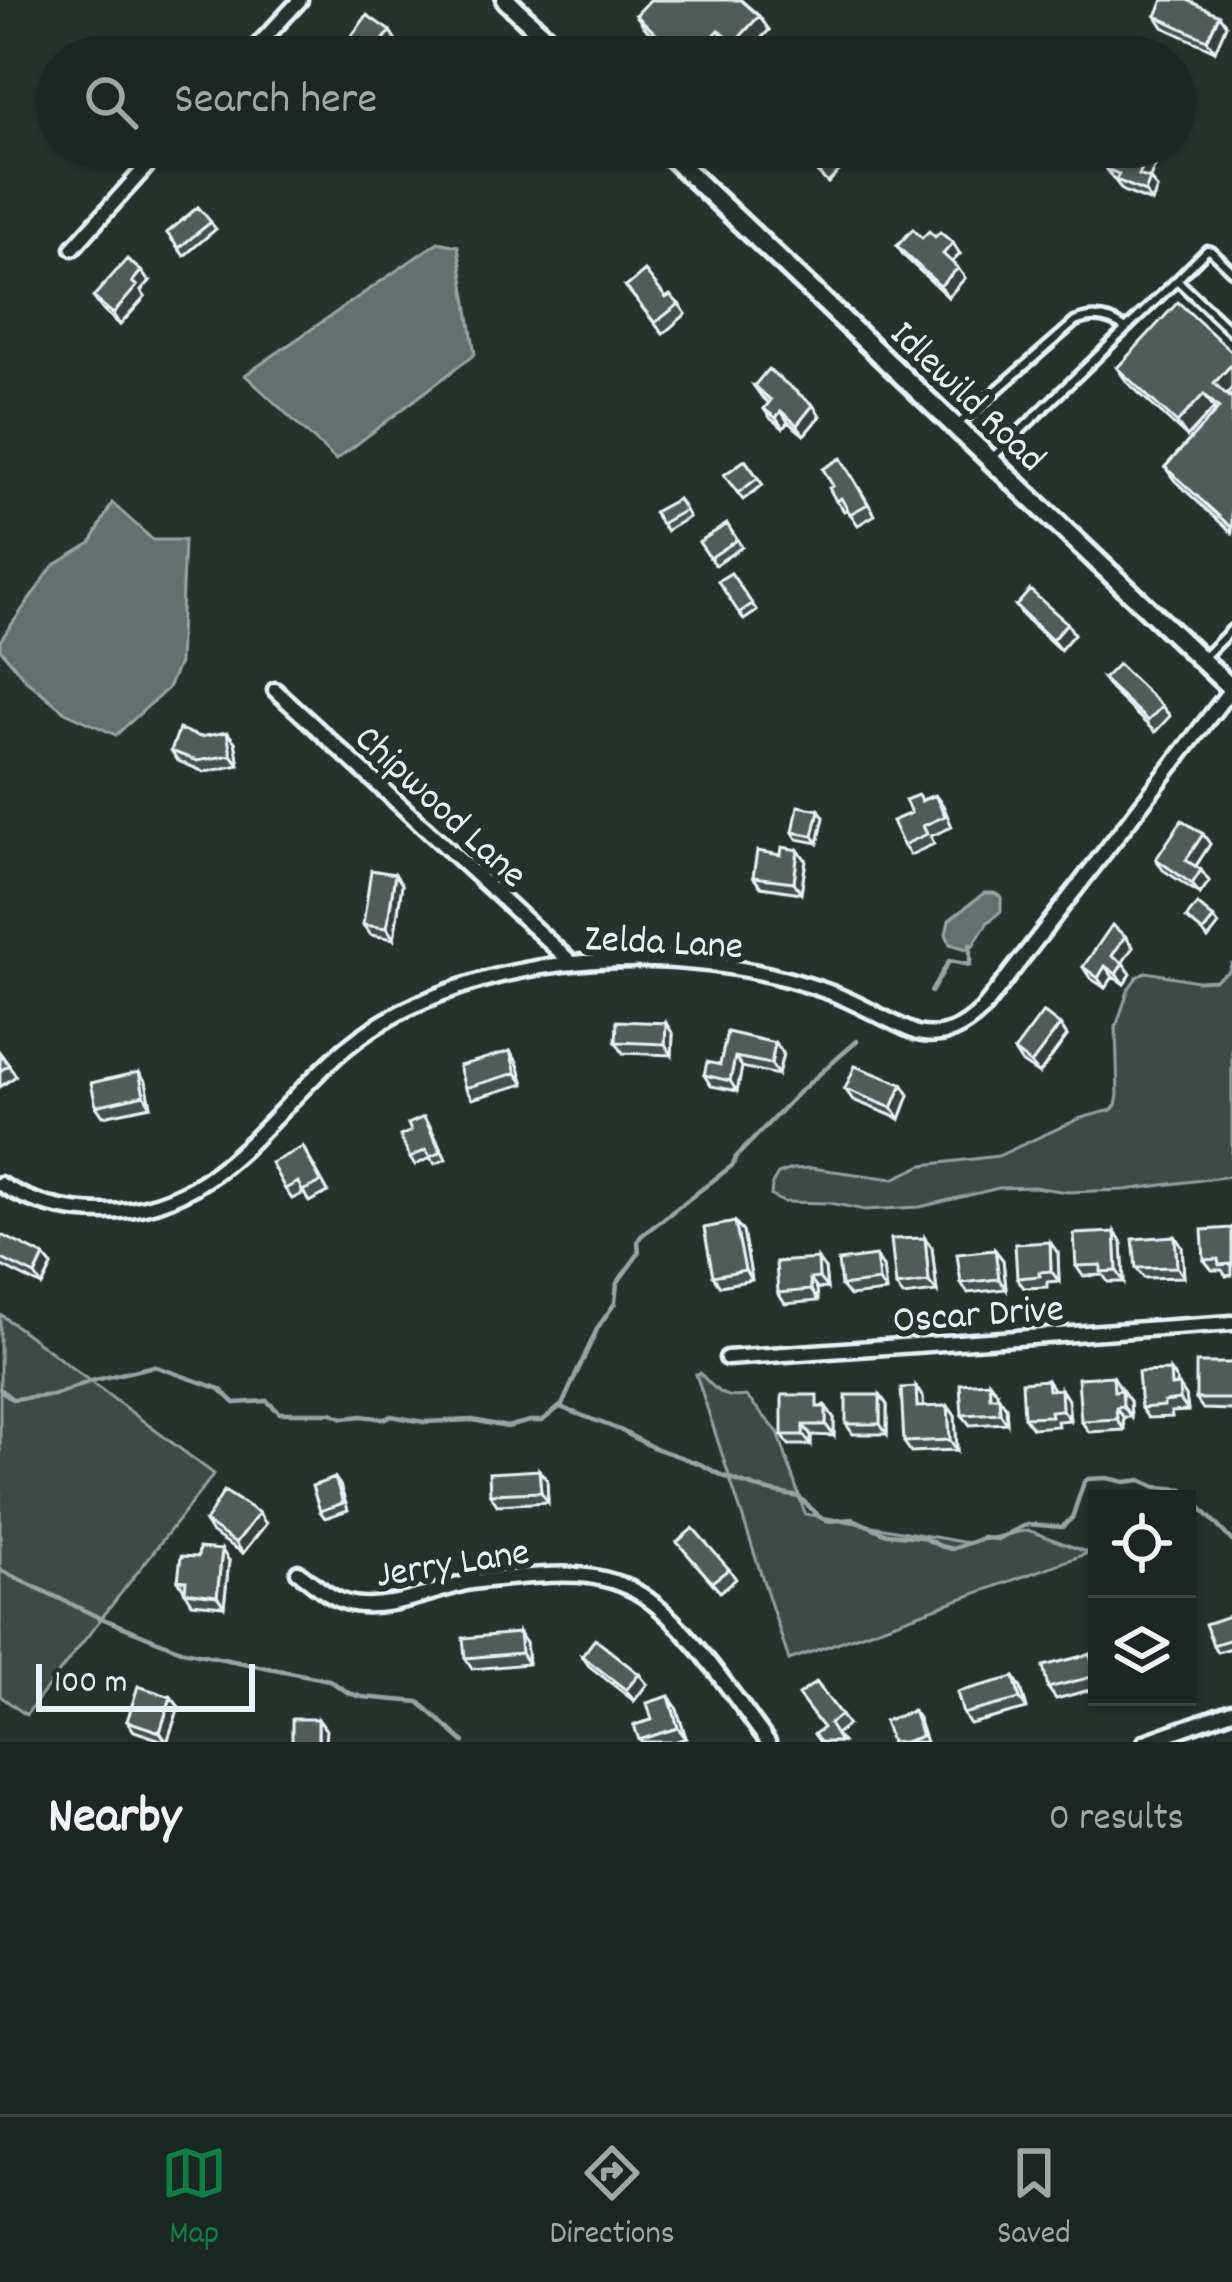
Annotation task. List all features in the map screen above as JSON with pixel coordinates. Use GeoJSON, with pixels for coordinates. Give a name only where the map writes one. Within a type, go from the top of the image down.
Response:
{"type":"FeatureCollection","features":[{"type":"Feature","properties":{"kind":"main road"},"geometry":{"type":"LineString","coordinates":[[506,0],[544,36]]}},
{"type":"Feature","properties":{"kind":"main road","name":"Idlewild Road"},"geometry":{"type":"LineString","coordinates":[[683,168],[1232,688]]}},
{"type":"Feature","properties":{"kind":"street"},"geometry":{"type":"LineString","coordinates":[[267,36],[300,0]]}},
{"type":"Feature","properties":{"kind":"street"},"geometry":{"type":"LineString","coordinates":[[73,248],[145,168]]}},
{"type":"Feature","properties":{"kind":"street","name":"Zelda Lane"},"geometry":{"type":"LineString","coordinates":[[0,1184],[22,1196],[73,1210],[122,1211],[169,1200],[231,1163],[328,1064],[389,1018],[445,992],[513,971],[605,960],[719,966],[827,991],[917,1033],[952,1032],[982,1010],[1232,688]]}},
{"type":"Feature","properties":{"kind":"street","name":"Chipwood Lane"},"geometry":{"type":"LineString","coordinates":[[275,690],[571,962]]}},
{"type":"Feature","properties":{"kind":"street","name":"Oscar Drive"},"geometry":{"type":"LineString","coordinates":[[727,1358],[1232,1323]]}},
{"type":"Feature","properties":{"kind":"street","name":"Jerry Lane"},"geometry":{"type":"LineString","coordinates":[[298,1572],[341,1601],[364,1605],[468,1582],[532,1576],[588,1575],[622,1583],[677,1626],[768,1742]]}},
{"type":"Feature","properties":{"kind":"street"},"geometry":{"type":"LineString","coordinates":[[1154,1741],[1232,1711]]}},
{"type":"Feature","properties":{"kind":"lane"},"geometry":{"type":"LineString","coordinates":[[991,460],[1207,250],[1232,271]]}},
{"type":"Feature","properties":{"kind":"lane"},"geometry":{"type":"LineString","coordinates":[[1177,280],[1232,332]]}},
{"type":"Feature","properties":{"kind":"lane"},"geometry":{"type":"LineString","coordinates":[[957,426],[1075,322],[1094,316],[1126,329]]}},
{"type":"Feature","properties":{"kind":"lane"},"geometry":{"type":"LineString","coordinates":[[1201,659],[1232,629]]}},
{"type":"Feature","properties":{"kind":"shaded area"},"geometry":{"type":"Polygon","coordinates":[[[438,242],[458,246],[475,354],[336,460],[245,375],[438,242]]]}},
{"type":"Feature","properties":{"kind":"shaded area"},"geometry":{"type":"Polygon","coordinates":[[[112,503],[153,540],[184,540],[179,663],[168,688],[116,735],[65,712],[26,680],[0,649],[0,641],[53,566],[91,543],[112,503]]]}},
{"type":"Feature","properties":{"kind":"shaded area"},"geometry":{"type":"Polygon","coordinates":[[[984,893],[1001,897],[1001,911],[970,950],[950,944],[949,920],[984,893]]]}},
{"type":"Feature","properties":{"kind":"shaded area"},"geometry":{"type":"Polygon","coordinates":[[[1232,962],[1232,1176],[1125,1190],[999,1188],[920,1207],[865,1210],[784,1202],[771,1196],[778,1174],[792,1169],[893,1179],[923,1165],[998,1156],[1081,1118],[1112,1110],[1118,1095],[1116,1027],[1137,977],[1147,972],[1215,980],[1229,971],[1232,962]]]}},
{"type":"Feature","properties":{"kind":"shaded area"},"geometry":{"type":"Polygon","coordinates":[[[0,1314],[214,1474],[26,1715],[0,1696],[0,1314]]]}},
{"type":"Feature","properties":{"kind":"shaded area"},"geometry":{"type":"Polygon","coordinates":[[[696,1374],[725,1395],[746,1396],[778,1432],[805,1514],[968,1543],[1028,1530],[1088,1553],[789,1660],[696,1374]]]}},
{"type":"Feature","properties":{"kind":"building"},"geometry":{"type":"Polygon","coordinates":[[[650,0],[741,0],[759,16],[740,36],[726,36],[719,30],[713,36],[658,36],[636,15],[650,0]]]}},
{"type":"Feature","properties":{"kind":"building"},"geometry":{"type":"Polygon","coordinates":[[[1163,0],[1187,0],[1219,15],[1207,40],[1156,16],[1163,0]]]}},
{"type":"Feature","properties":{"kind":"building"},"geometry":{"type":"Polygon","coordinates":[[[367,15],[390,31],[386,36],[352,36],[367,15]]]}},
{"type":"Feature","properties":{"kind":"building"},"geometry":{"type":"Polygon","coordinates":[[[1142,168],[1139,175],[1150,179],[1145,192],[1116,180],[1119,174],[1106,169],[1142,168]]]}},
{"type":"Feature","properties":{"kind":"building"},"geometry":{"type":"Polygon","coordinates":[[[198,207],[211,222],[179,248],[167,233],[198,207]]]}},
{"type":"Feature","properties":{"kind":"building"},"geometry":{"type":"Polygon","coordinates":[[[913,229],[922,238],[929,231],[935,237],[940,232],[953,243],[943,254],[958,268],[940,286],[897,246],[913,229]]]}},
{"type":"Feature","properties":{"kind":"building"},"geometry":{"type":"Polygon","coordinates":[[[127,259],[141,271],[132,282],[137,286],[113,314],[93,297],[127,259]]]}},
{"type":"Feature","properties":{"kind":"building"},"geometry":{"type":"Polygon","coordinates":[[[645,271],[666,298],[670,295],[679,304],[655,323],[626,287],[645,271]]]}},
{"type":"Feature","properties":{"kind":"building"},"geometry":{"type":"Polygon","coordinates":[[[1178,302],[1232,352],[1232,364],[1214,383],[1229,397],[1232,394],[1232,528],[1165,467],[1219,408],[1204,394],[1177,423],[1117,368],[1178,302]]]}},
{"type":"Feature","properties":{"kind":"building"},"geometry":{"type":"Polygon","coordinates":[[[768,369],[813,405],[797,425],[781,411],[776,418],[764,409],[771,400],[754,386],[768,369]]]}},
{"type":"Feature","properties":{"kind":"building"},"geometry":{"type":"Polygon","coordinates":[[[841,458],[868,504],[850,514],[841,498],[836,501],[823,469],[841,458]]]}},
{"type":"Feature","properties":{"kind":"building"},"geometry":{"type":"Polygon","coordinates":[[[745,460],[758,478],[738,493],[724,475],[745,460]]]}},
{"type":"Feature","properties":{"kind":"building"},"geometry":{"type":"Polygon","coordinates":[[[678,499],[685,510],[661,524],[654,512],[678,499]]]}},
{"type":"Feature","properties":{"kind":"building"},"geometry":{"type":"Polygon","coordinates":[[[727,524],[737,540],[710,558],[699,542],[727,524]]]}},
{"type":"Feature","properties":{"kind":"building"},"geometry":{"type":"Polygon","coordinates":[[[731,573],[752,604],[739,613],[718,581],[731,573]]]}},
{"type":"Feature","properties":{"kind":"building"},"geometry":{"type":"Polygon","coordinates":[[[1030,590],[1067,623],[1052,640],[1016,606],[1030,590]]]}},
{"type":"Feature","properties":{"kind":"building"},"geometry":{"type":"Polygon","coordinates":[[[1118,664],[1162,706],[1148,721],[1103,679],[1118,664]]]}},
{"type":"Feature","properties":{"kind":"building"},"geometry":{"type":"Polygon","coordinates":[[[179,729],[200,737],[227,732],[231,755],[197,761],[171,751],[179,729]]]}},
{"type":"Feature","properties":{"kind":"building"},"geometry":{"type":"Polygon","coordinates":[[[918,795],[921,801],[935,795],[945,816],[923,826],[927,834],[903,845],[892,821],[911,813],[905,800],[918,795]]]}},
{"type":"Feature","properties":{"kind":"building"},"geometry":{"type":"Polygon","coordinates":[[[798,806],[819,810],[813,836],[793,832],[798,806]]]}},
{"type":"Feature","properties":{"kind":"building"},"geometry":{"type":"Polygon","coordinates":[[[1182,820],[1203,834],[1186,860],[1201,870],[1192,884],[1156,859],[1182,820]]]}},
{"type":"Feature","properties":{"kind":"building"},"geometry":{"type":"Polygon","coordinates":[[[782,847],[798,850],[794,882],[753,877],[757,851],[781,855],[782,847]]]}},
{"type":"Feature","properties":{"kind":"building"},"geometry":{"type":"Polygon","coordinates":[[[371,870],[395,874],[387,928],[363,925],[371,870]]]}},
{"type":"Feature","properties":{"kind":"building"},"geometry":{"type":"Polygon","coordinates":[[[1197,904],[1214,918],[1203,932],[1186,918],[1197,904]]]}},
{"type":"Feature","properties":{"kind":"building"},"geometry":{"type":"Polygon","coordinates":[[[1112,925],[1125,936],[1112,956],[1123,963],[1116,974],[1105,966],[1098,978],[1083,967],[1112,925]]]}},
{"type":"Feature","properties":{"kind":"building"},"geometry":{"type":"Polygon","coordinates":[[[1043,1012],[1060,1025],[1031,1064],[1014,1051],[1043,1012]]]}},
{"type":"Feature","properties":{"kind":"building"},"geometry":{"type":"Polygon","coordinates":[[[617,1021],[666,1023],[665,1044],[616,1042],[617,1021]]]}},
{"type":"Feature","properties":{"kind":"building"},"geometry":{"type":"Polygon","coordinates":[[[727,1032],[775,1043],[771,1064],[735,1057],[730,1081],[704,1075],[707,1062],[720,1065],[727,1032]]]}},
{"type":"Feature","properties":{"kind":"building"},"geometry":{"type":"Polygon","coordinates":[[[510,1051],[516,1073],[465,1088],[459,1066],[510,1051]]]}},
{"type":"Feature","properties":{"kind":"building"},"geometry":{"type":"Polygon","coordinates":[[[855,1066],[902,1084],[892,1108],[845,1089],[855,1066]]]}},
{"type":"Feature","properties":{"kind":"building"},"geometry":{"type":"Polygon","coordinates":[[[139,1072],[144,1095],[96,1106],[91,1083],[139,1072]]]}},
{"type":"Feature","properties":{"kind":"building"},"geometry":{"type":"Polygon","coordinates":[[[424,1117],[441,1152],[430,1157],[426,1150],[410,1158],[400,1136],[411,1131],[408,1124],[424,1117]]]}},
{"type":"Feature","properties":{"kind":"building"},"geometry":{"type":"Polygon","coordinates":[[[303,1147],[321,1182],[302,1191],[298,1182],[285,1189],[271,1163],[303,1147]]]}},
{"type":"Feature","properties":{"kind":"building"},"geometry":{"type":"Polygon","coordinates":[[[735,1222],[745,1270],[713,1276],[704,1228],[735,1222]]]}},
{"type":"Feature","properties":{"kind":"building"},"geometry":{"type":"Polygon","coordinates":[[[1232,1228],[1232,1264],[1204,1260],[1202,1230],[1232,1228]]]}},
{"type":"Feature","properties":{"kind":"building"},"geometry":{"type":"Polygon","coordinates":[[[1115,1232],[1117,1271],[1101,1272],[1101,1265],[1076,1266],[1074,1234],[1115,1232]]]}},
{"type":"Feature","properties":{"kind":"building"},"geometry":{"type":"Polygon","coordinates":[[[2,1235],[44,1256],[35,1275],[0,1258],[2,1235]]]}},
{"type":"Feature","properties":{"kind":"building"},"geometry":{"type":"Polygon","coordinates":[[[1175,1236],[1177,1267],[1136,1268],[1133,1239],[1175,1236]]]}},
{"type":"Feature","properties":{"kind":"building"},"geometry":{"type":"Polygon","coordinates":[[[925,1238],[929,1282],[896,1286],[891,1239],[925,1238]]]}},
{"type":"Feature","properties":{"kind":"building"},"geometry":{"type":"Polygon","coordinates":[[[1050,1242],[1051,1271],[1017,1278],[1015,1244],[1050,1242]]]}},
{"type":"Feature","properties":{"kind":"building"},"geometry":{"type":"Polygon","coordinates":[[[995,1250],[999,1279],[961,1283],[957,1254],[995,1250]]]}},
{"type":"Feature","properties":{"kind":"building"},"geometry":{"type":"Polygon","coordinates":[[[876,1256],[879,1281],[841,1286],[838,1261],[876,1256]]]}},
{"type":"Feature","properties":{"kind":"building"},"geometry":{"type":"Polygon","coordinates":[[[818,1259],[819,1278],[810,1279],[811,1290],[778,1293],[776,1262],[818,1259]]]}},
{"type":"Feature","properties":{"kind":"building"},"geometry":{"type":"Polygon","coordinates":[[[1196,1363],[1232,1363],[1232,1399],[1196,1399],[1196,1363]]]}},
{"type":"Feature","properties":{"kind":"building"},"geometry":{"type":"Polygon","coordinates":[[[1170,1371],[1171,1386],[1179,1385],[1180,1400],[1141,1408],[1138,1372],[1170,1371]]]}},
{"type":"Feature","properties":{"kind":"building"},"geometry":{"type":"Polygon","coordinates":[[[1113,1376],[1114,1391],[1122,1390],[1123,1406],[1116,1407],[1117,1419],[1081,1421],[1078,1378],[1113,1376]]]}},
{"type":"Feature","properties":{"kind":"building"},"geometry":{"type":"Polygon","coordinates":[[[1047,1380],[1048,1390],[1061,1389],[1062,1410],[1050,1411],[1051,1416],[1024,1417],[1022,1382],[1047,1380]]]}},
{"type":"Feature","properties":{"kind":"building"},"geometry":{"type":"Polygon","coordinates":[[[989,1382],[990,1397],[999,1397],[1000,1413],[962,1415],[960,1384],[989,1382]]]}},
{"type":"Feature","properties":{"kind":"building"},"geometry":{"type":"Polygon","coordinates":[[[916,1387],[917,1407],[948,1406],[950,1440],[904,1442],[901,1388],[916,1387]]]}},
{"type":"Feature","properties":{"kind":"building"},"geometry":{"type":"Polygon","coordinates":[[[782,1395],[817,1395],[817,1407],[826,1407],[826,1425],[803,1425],[803,1435],[782,1435],[782,1395]]]}},
{"type":"Feature","properties":{"kind":"building"},"geometry":{"type":"Polygon","coordinates":[[[846,1395],[880,1395],[880,1424],[846,1424],[846,1395]]]}},
{"type":"Feature","properties":{"kind":"building"},"geometry":{"type":"Polygon","coordinates":[[[539,1470],[541,1492],[490,1494],[489,1473],[539,1470]]]}},
{"type":"Feature","properties":{"kind":"building"},"geometry":{"type":"Polygon","coordinates":[[[335,1478],[343,1503],[320,1511],[312,1486],[335,1478]]]}},
{"type":"Feature","properties":{"kind":"building"},"geometry":{"type":"Polygon","coordinates":[[[224,1491],[259,1513],[236,1543],[205,1522],[224,1491]]]}},
{"type":"Feature","properties":{"kind":"building"},"geometry":{"type":"Polygon","coordinates":[[[693,1528],[729,1569],[712,1582],[677,1542],[693,1528]]]}},
{"type":"Feature","properties":{"kind":"building"},"geometry":{"type":"Polygon","coordinates":[[[199,1548],[222,1550],[217,1596],[185,1592],[186,1581],[178,1580],[181,1556],[198,1557],[199,1548]]]}},
{"type":"Feature","properties":{"kind":"building"},"geometry":{"type":"Polygon","coordinates":[[[1232,1615],[1232,1639],[1213,1645],[1205,1624],[1232,1615]]]}},
{"type":"Feature","properties":{"kind":"building"},"geometry":{"type":"Polygon","coordinates":[[[519,1633],[521,1653],[465,1658],[463,1638],[519,1633]]]}},
{"type":"Feature","properties":{"kind":"building"},"geometry":{"type":"Polygon","coordinates":[[[595,1639],[639,1674],[626,1690],[582,1656],[595,1639]]]}},
{"type":"Feature","properties":{"kind":"building"},"geometry":{"type":"Polygon","coordinates":[[[1088,1655],[1088,1678],[1048,1688],[1043,1666],[1088,1655]]]}},
{"type":"Feature","properties":{"kind":"building"},"geometry":{"type":"Polygon","coordinates":[[[1014,1677],[1020,1699],[963,1714],[957,1692],[1014,1677]]]}},
{"type":"Feature","properties":{"kind":"building"},"geometry":{"type":"Polygon","coordinates":[[[816,1682],[841,1715],[829,1724],[840,1742],[820,1742],[814,1734],[823,1728],[798,1695],[816,1682]]]}},
{"type":"Feature","properties":{"kind":"building"},"geometry":{"type":"Polygon","coordinates":[[[138,1686],[171,1697],[160,1732],[127,1721],[138,1686]]]}},
{"type":"Feature","properties":{"kind":"building"},"geometry":{"type":"Polygon","coordinates":[[[669,1696],[678,1728],[639,1740],[634,1725],[652,1720],[647,1703],[669,1696]]]}},
{"type":"Feature","properties":{"kind":"building"},"geometry":{"type":"Polygon","coordinates":[[[913,1711],[922,1736],[891,1742],[884,1721],[913,1711]]]}},
{"type":"Feature","properties":{"kind":"building"},"geometry":{"type":"Polygon","coordinates":[[[292,1719],[318,1719],[318,1742],[292,1742],[292,1719]]]}},
{"type":"Feature","properties":{"kind":"waterway"},"geometry":{"type":"LineString","coordinates":[[931,992],[949,961],[970,965],[970,944]]}},
{"type":"Feature","properties":{"kind":"waterway"},"geometry":{"type":"LineString","coordinates":[[0,1389],[12,1399],[54,1395],[154,1366],[220,1389],[235,1403],[267,1401],[280,1413],[391,1416],[424,1422],[473,1420],[507,1427],[542,1421],[562,1405],[598,1327],[615,1303],[617,1283],[639,1253],[641,1236],[733,1165],[798,1093],[857,1041]]}},
{"type":"Feature","properties":{"kind":"waterway"},"geometry":{"type":"LineString","coordinates":[[560,1407],[723,1476],[799,1497],[829,1521],[853,1519],[887,1534],[922,1537],[952,1549],[983,1538],[998,1539],[1027,1524],[1062,1527],[1072,1518],[1084,1482],[1107,1478],[1183,1489],[1232,1541]]}},
{"type":"Feature","properties":{"kind":"waterway"},"geometry":{"type":"LineString","coordinates":[[0,1570],[183,1651],[329,1680],[362,1697],[419,1702],[464,1742]]}}]}
